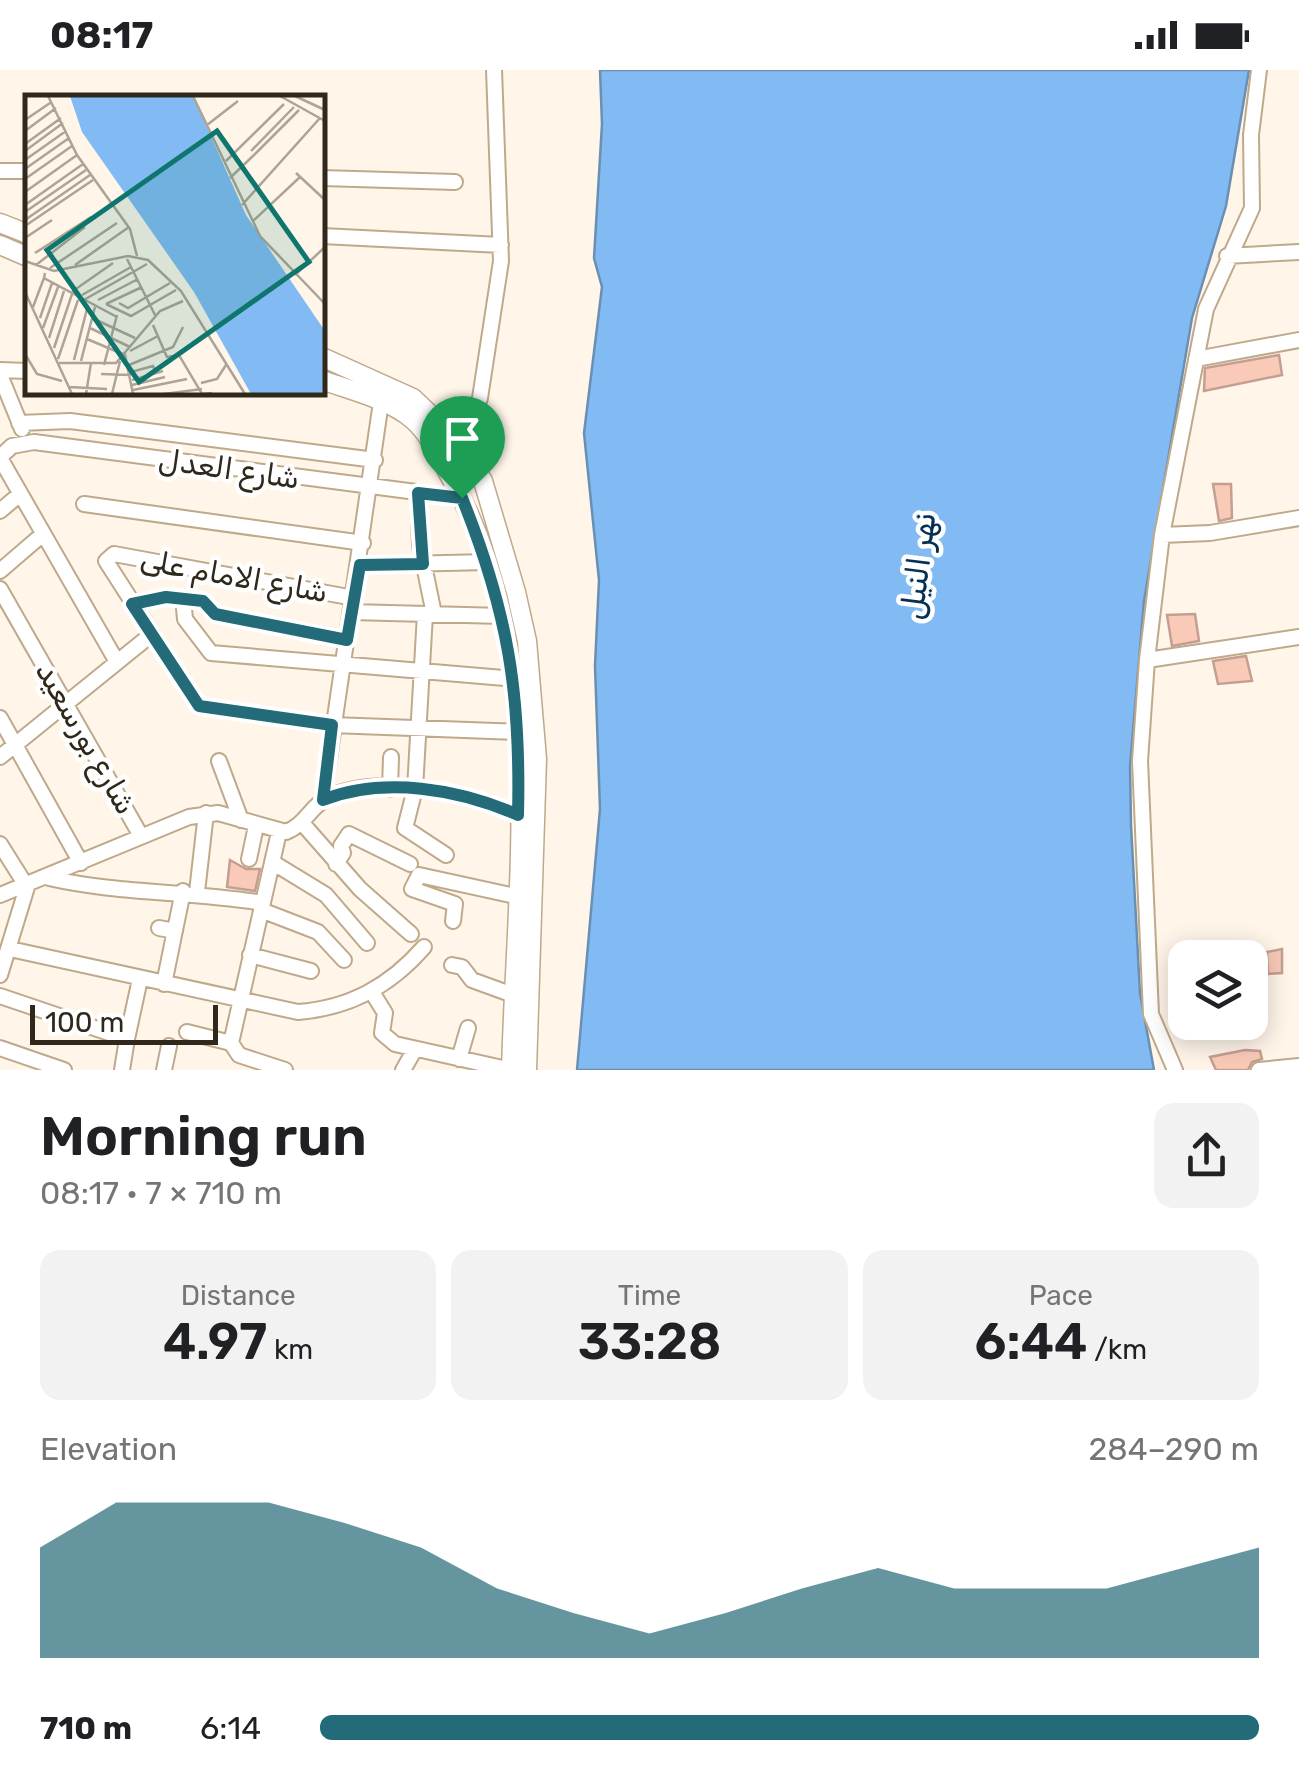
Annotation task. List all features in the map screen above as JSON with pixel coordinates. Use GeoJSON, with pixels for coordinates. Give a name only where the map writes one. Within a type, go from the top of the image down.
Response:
{"type":"FeatureCollection","features":[{"type":"Feature","properties":{"kind":"main road"},"geometry":{"type":"LineString","coordinates":[[0,222],[25,233]]}},
{"type":"Feature","properties":{"kind":"main road"},"geometry":{"type":"LineString","coordinates":[[0,244],[25,256]]}},
{"type":"Feature","properties":{"kind":"main road"},"geometry":{"type":"LineString","coordinates":[[325,358],[396,388],[444,424],[483,482],[527,642],[537,758],[528,1070]]}},
{"type":"Feature","properties":{"kind":"main road"},"geometry":{"type":"LineString","coordinates":[[325,381],[381,402],[415,422],[428,436],[462,498],[488,562],[503,616],[520,732],[511,1070]]}},
{"type":"Feature","properties":{"kind":"street"},"geometry":{"type":"LineString","coordinates":[[428,436],[476,409],[480,398],[500,245],[494,70]]}},
{"type":"Feature","properties":{"kind":"street"},"geometry":{"type":"LineString","coordinates":[[1176,1070],[1151,1014],[1140,761],[1148,660],[1162,535],[1206,308],[1252,208],[1250,135],[1259,70]]}},
{"type":"Feature","properties":{"kind":"street"},"geometry":{"type":"LineString","coordinates":[[0,171],[25,172]]}},
{"type":"Feature","properties":{"kind":"street"},"geometry":{"type":"LineString","coordinates":[[325,178],[455,182]]}},
{"type":"Feature","properties":{"kind":"street"},"geometry":{"type":"LineString","coordinates":[[325,236],[500,245]]}},
{"type":"Feature","properties":{"kind":"street"},"geometry":{"type":"LineString","coordinates":[[1227,256],[1299,252]]}},
{"type":"Feature","properties":{"kind":"street"},"geometry":{"type":"LineString","coordinates":[[1196,359],[1299,340]]}},
{"type":"Feature","properties":{"kind":"street"},"geometry":{"type":"LineString","coordinates":[[0,372],[29,442],[12,446],[0,458],[117,662]]}},
{"type":"Feature","properties":{"kind":"street"},"geometry":{"type":"LineString","coordinates":[[0,895],[206,813],[279,832],[303,824],[323,800],[381,402]]}},
{"type":"Feature","properties":{"kind":"street"},"geometry":{"type":"LineString","coordinates":[[19,422],[70,421],[375,460]]}},
{"type":"Feature","properties":{"kind":"street","name":"شارع العدل"},"geometry":{"type":"LineString","coordinates":[[29,442],[462,498]]}},
{"type":"Feature","properties":{"kind":"street"},"geometry":{"type":"LineString","coordinates":[[418,493],[430,614],[422,672],[415,790],[406,831],[446,856]]}},
{"type":"Feature","properties":{"kind":"street"},"geometry":{"type":"LineString","coordinates":[[0,511],[20,494]]}},
{"type":"Feature","properties":{"kind":"street"},"geometry":{"type":"LineString","coordinates":[[84,504],[363,543]]}},
{"type":"Feature","properties":{"kind":"street"},"geometry":{"type":"LineString","coordinates":[[1162,535],[1210,533],[1299,518]]}},
{"type":"Feature","properties":{"kind":"street"},"geometry":{"type":"LineString","coordinates":[[0,570],[43,534]]}},
{"type":"Feature","properties":{"kind":"street","name":"شارع الامام على"},"geometry":{"type":"LineString","coordinates":[[132,604],[108,564],[108,556],[114,554],[353,605],[430,614],[503,616]]}},
{"type":"Feature","properties":{"kind":"street"},"geometry":{"type":"LineString","coordinates":[[360,565],[488,562]]}},
{"type":"Feature","properties":{"kind":"street","name":"شارع بورسعيد"},"geometry":{"type":"LineString","coordinates":[[0,590],[141,836]]}},
{"type":"Feature","properties":{"kind":"street"},"geometry":{"type":"LineString","coordinates":[[183,598],[185,619],[209,652],[515,679]]}},
{"type":"Feature","properties":{"kind":"street"},"geometry":{"type":"LineString","coordinates":[[347,640],[215,614],[206,602],[183,598],[132,604],[199,706],[332,725],[520,732]]}},
{"type":"Feature","properties":{"kind":"street"},"geometry":{"type":"LineString","coordinates":[[0,757],[152,634]]}},
{"type":"Feature","properties":{"kind":"street"},"geometry":{"type":"LineString","coordinates":[[1148,660],[1299,637]]}},
{"type":"Feature","properties":{"kind":"street"},"geometry":{"type":"LineString","coordinates":[[0,718],[82,863]]}},
{"type":"Feature","properties":{"kind":"street"},"geometry":{"type":"LineString","coordinates":[[390,789],[392,757]]}},
{"type":"Feature","properties":{"kind":"street"},"geometry":{"type":"LineString","coordinates":[[219,760],[249,823],[248,859]]}},
{"type":"Feature","properties":{"kind":"street"},"geometry":{"type":"LineString","coordinates":[[323,800],[362,789],[415,790],[457,794],[518,815]]}},
{"type":"Feature","properties":{"kind":"street"},"geometry":{"type":"LineString","coordinates":[[164,984],[175,931],[190,892],[206,813]]}},
{"type":"Feature","properties":{"kind":"street"},"geometry":{"type":"LineString","coordinates":[[303,824],[336,864],[411,934]]}},
{"type":"Feature","properties":{"kind":"street"},"geometry":{"type":"LineString","coordinates":[[279,832],[231,1044],[251,1064],[285,1070]]}},
{"type":"Feature","properties":{"kind":"street"},"geometry":{"type":"LineString","coordinates":[[336,864],[343,853],[340,846],[350,834],[410,864]]}},
{"type":"Feature","properties":{"kind":"street"},"geometry":{"type":"LineString","coordinates":[[0,844],[27,887],[0,974]]}},
{"type":"Feature","properties":{"kind":"street"},"geometry":{"type":"LineString","coordinates":[[272,862],[326,895],[367,943]]}},
{"type":"Feature","properties":{"kind":"street"},"geometry":{"type":"LineString","coordinates":[[453,921],[454,904],[412,889],[419,875],[516,896]]}},
{"type":"Feature","properties":{"kind":"street"},"geometry":{"type":"LineString","coordinates":[[49,878],[121,890],[190,892],[262,907],[318,932],[344,960]]}},
{"type":"Feature","properties":{"kind":"street"},"geometry":{"type":"LineString","coordinates":[[159,928],[175,931]]}},
{"type":"Feature","properties":{"kind":"street"},"geometry":{"type":"LineString","coordinates":[[10,949],[298,1012],[324,1010],[372,992],[400,972],[424,946]]}},
{"type":"Feature","properties":{"kind":"street"},"geometry":{"type":"LineString","coordinates":[[250,956],[311,971]]}},
{"type":"Feature","properties":{"kind":"street"},"geometry":{"type":"LineString","coordinates":[[452,965],[462,968],[472,980],[513,995]]}},
{"type":"Feature","properties":{"kind":"street"},"geometry":{"type":"LineString","coordinates":[[122,1070],[140,979]]}},
{"type":"Feature","properties":{"kind":"street"},"geometry":{"type":"LineString","coordinates":[[372,992],[385,1013],[382,1034],[414,1052],[511,1070]]}},
{"type":"Feature","properties":{"kind":"street"},"geometry":{"type":"LineString","coordinates":[[0,996],[127,1038]]}},
{"type":"Feature","properties":{"kind":"street"},"geometry":{"type":"LineString","coordinates":[[463,1063],[468,1028]]}},
{"type":"Feature","properties":{"kind":"street"},"geometry":{"type":"LineString","coordinates":[[188,1032],[231,1044]]}},
{"type":"Feature","properties":{"kind":"street"},"geometry":{"type":"LineString","coordinates":[[164,1070],[169,1046]]}},
{"type":"Feature","properties":{"kind":"street"},"geometry":{"type":"LineString","coordinates":[[0,1048],[64,1070]]}},
{"type":"Feature","properties":{"kind":"street"},"geometry":{"type":"LineString","coordinates":[[403,1070],[414,1052]]}},
{"type":"Feature","properties":{"kind":"street"},"geometry":{"type":"LineString","coordinates":[[1259,1070],[1299,1066]]}},
{"type":"Feature","properties":{"kind":"water","name":"نهر النيل"},"geometry":{"type":"Polygon","coordinates":[[[600,70],[1249,70],[1226,206],[1192,318],[1144,601],[1130,766],[1131,825],[1140,993],[1154,1070],[577,1070],[600,809],[595,666],[599,580],[584,433],[602,287],[594,258],[602,124],[600,70]]]}},
{"type":"Feature","properties":{"kind":"building"},"geometry":{"type":"Polygon","coordinates":[[[1279,355],[1282,375],[1204,391],[1205,368],[1279,355]]]}},
{"type":"Feature","properties":{"kind":"building"},"geometry":{"type":"Polygon","coordinates":[[[1213,484],[1231,484],[1232,518],[1219,521],[1213,484]]]}},
{"type":"Feature","properties":{"kind":"building"},"geometry":{"type":"Polygon","coordinates":[[[1195,614],[1199,641],[1172,646],[1167,615],[1195,614]]]}},
{"type":"Feature","properties":{"kind":"building"},"geometry":{"type":"Polygon","coordinates":[[[1246,656],[1252,681],[1218,684],[1213,661],[1246,656]]]}},
{"type":"Feature","properties":{"kind":"building"},"geometry":{"type":"Polygon","coordinates":[[[230,860],[246,869],[260,869],[255,891],[227,887],[230,860]]]}},
{"type":"Feature","properties":{"kind":"building"},"geometry":{"type":"Polygon","coordinates":[[[1282,949],[1282,973],[1268,974],[1268,952],[1282,949]]]}},
{"type":"Feature","properties":{"kind":"building"},"geometry":{"type":"Polygon","coordinates":[[[1260,1051],[1262,1059],[1252,1062],[1248,1070],[1216,1070],[1210,1057],[1260,1051]]]}},
{"type":"Feature","properties":{"kind":"route"},"geometry":{"type":"LineString","coordinates":[[418,493],[462,498],[488,562],[515,679],[520,732],[518,815],[478,800],[436,791],[362,789],[323,800],[332,725],[199,706],[132,604],[166,597],[203,601],[215,614],[347,640],[360,565],[423,564],[418,493]]}}]}
